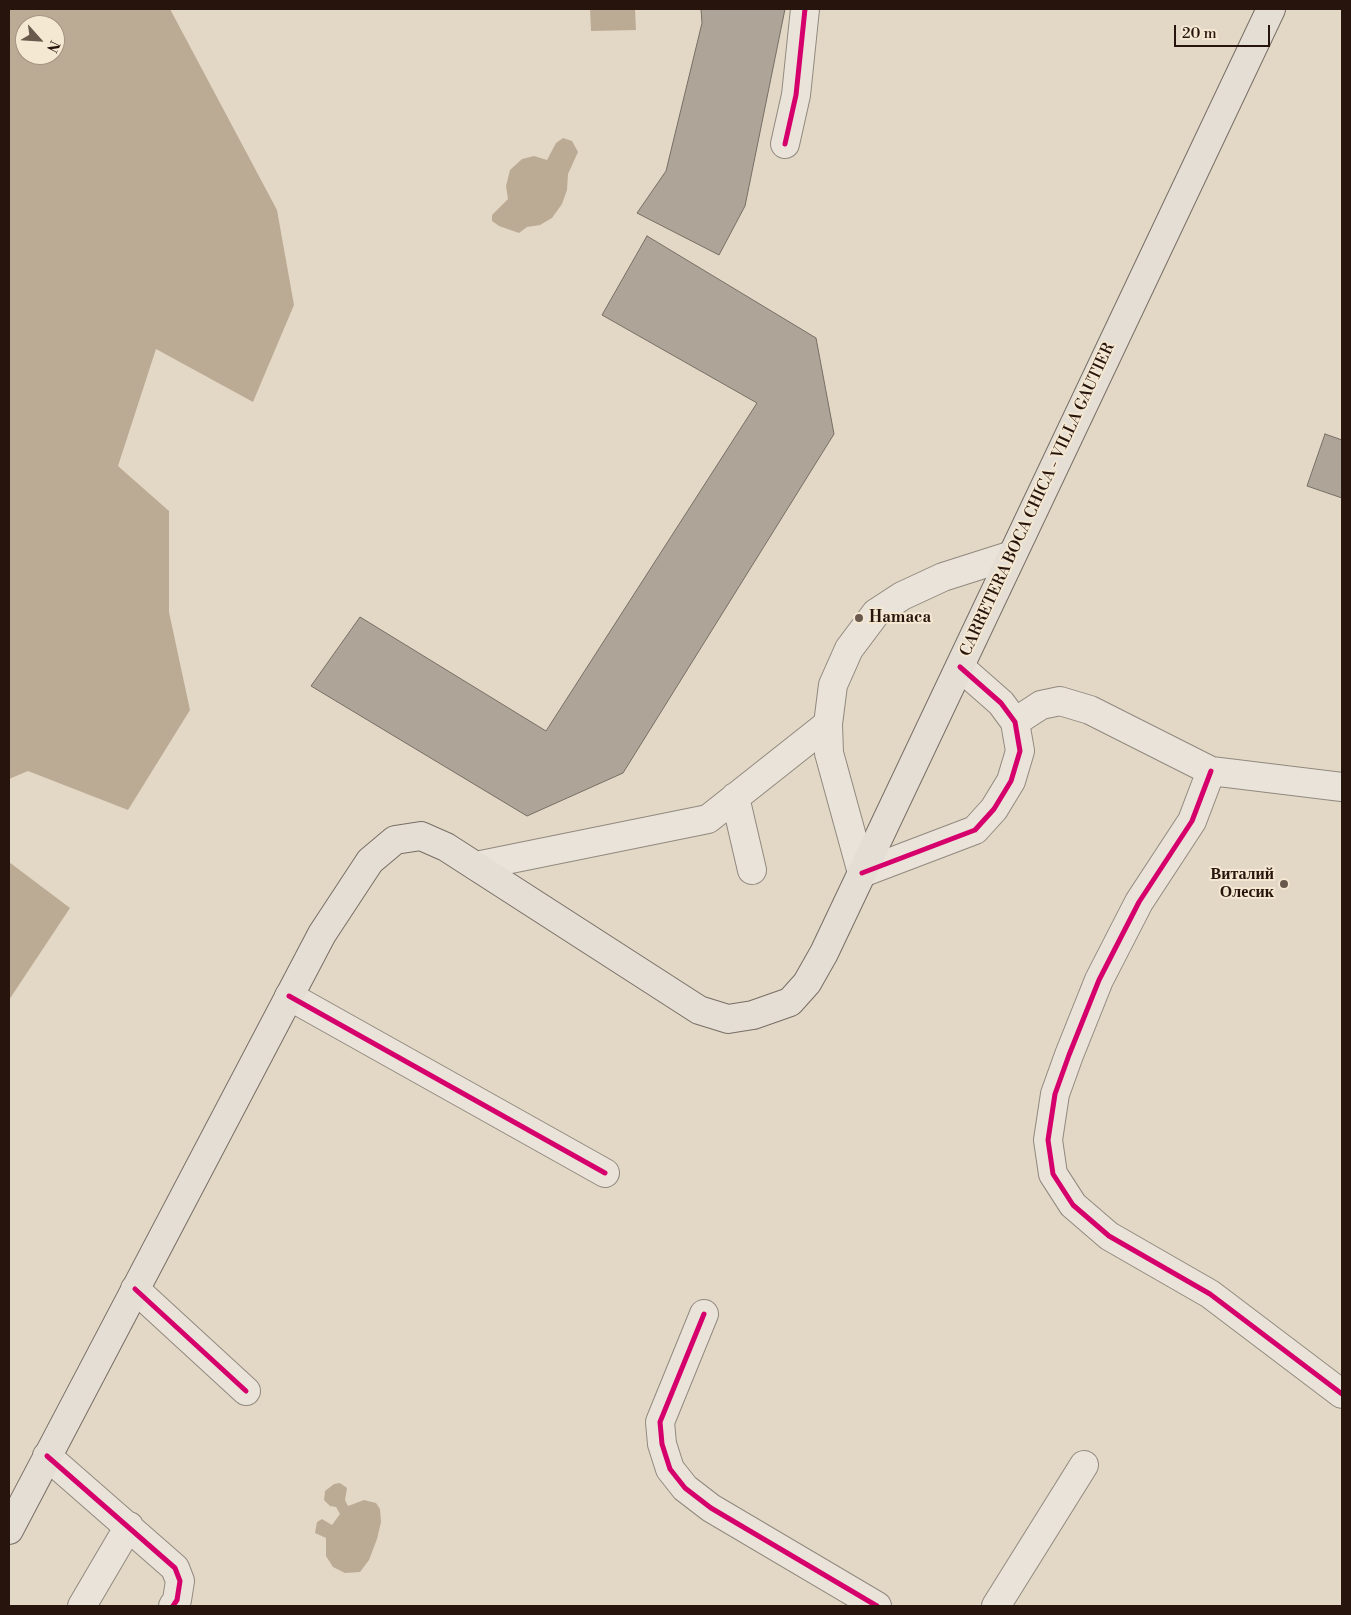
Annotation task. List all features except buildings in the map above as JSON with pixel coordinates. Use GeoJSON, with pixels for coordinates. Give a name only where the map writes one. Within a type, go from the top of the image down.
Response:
{"type":"FeatureCollection","features":[{"type":"Feature","properties":{"kind":"main road","name":"CARRETERA BOCA CHICA - VILLA GAUTIER"},"geometry":{"type":"LineString","coordinates":[[9,1530],[322,934],[345,896],[370,861],[395,840],[421,836],[446,847],[699,1010],[728,1020],[754,1015],[790,1002],[807,983],[824,953],[1271,9]]}},
{"type":"Feature","properties":{"kind":"street"},"geometry":{"type":"LineString","coordinates":[[785,144],[796,95],[805,9]]}},
{"type":"Feature","properties":{"kind":"street"},"geometry":{"type":"LineString","coordinates":[[960,667],[1001,703],[1015,722],[1020,751],[1011,781],[994,809],[975,830],[862,872],[829,753],[828,724],[833,684],[849,648],[876,614],[902,596],[943,577],[1012,556]]}},
{"type":"Feature","properties":{"kind":"street"},"geometry":{"type":"LineString","coordinates":[[1015,722],[1041,705],[1060,702],[1090,710],[1211,771],[1342,787]]}},
{"type":"Feature","properties":{"kind":"street"},"geometry":{"type":"LineString","coordinates":[[476,866],[708,819],[828,724]]}},
{"type":"Feature","properties":{"kind":"street"},"geometry":{"type":"LineString","coordinates":[[1211,771],[1192,820],[1139,902],[1099,980],[1069,1055],[1055,1094],[1048,1140],[1053,1174],[1073,1205],[1109,1236],[1210,1294],[1342,1394]]}},
{"type":"Feature","properties":{"kind":"street"},"geometry":{"type":"LineString","coordinates":[[735,798],[752,870]]}},
{"type":"Feature","properties":{"kind":"street"},"geometry":{"type":"LineString","coordinates":[[289,996],[605,1173]]}},
{"type":"Feature","properties":{"kind":"street"},"geometry":{"type":"LineString","coordinates":[[135,1289],[246,1391]]}},
{"type":"Feature","properties":{"kind":"street"},"geometry":{"type":"LineString","coordinates":[[704,1314],[660,1422],[662,1444],[670,1469],[685,1488],[711,1508],[877,1606]]}},
{"type":"Feature","properties":{"kind":"street"},"geometry":{"type":"LineString","coordinates":[[47,1456],[175,1568],[180,1581],[177,1600],[173,1606]]}},
{"type":"Feature","properties":{"kind":"street"},"geometry":{"type":"LineString","coordinates":[[996,1606],[1084,1465]]}},
{"type":"Feature","properties":{"kind":"street"},"geometry":{"type":"LineString","coordinates":[[82,1606],[128,1526]]}},
{"type":"Feature","properties":{"kind":"shaded area"},"geometry":{"type":"Polygon","coordinates":[[[9,9],[170,9],[277,210],[294,305],[253,402],[156,349],[118,466],[169,511],[169,612],[190,710],[128,810],[28,771],[9,779],[9,9]]]}},
{"type":"Feature","properties":{"kind":"shaded area"},"geometry":{"type":"Polygon","coordinates":[[[590,9],[635,9],[636,30],[591,31],[590,9]]]}},
{"type":"Feature","properties":{"kind":"shaded area"},"geometry":{"type":"Polygon","coordinates":[[[563,138],[572,141],[578,152],[568,174],[567,190],[562,204],[552,218],[540,225],[527,227],[519,233],[499,226],[492,221],[492,215],[508,199],[506,186],[510,170],[522,159],[534,156],[547,160],[556,143],[563,138]]]}},
{"type":"Feature","properties":{"kind":"shaded area"},"geometry":{"type":"Polygon","coordinates":[[[9,862],[70,908],[9,1000],[9,862]]]}},
{"type":"Feature","properties":{"kind":"shaded area"},"geometry":{"type":"Polygon","coordinates":[[[340,1483],[347,1488],[345,1500],[348,1506],[364,1500],[376,1503],[380,1509],[381,1522],[377,1539],[369,1560],[360,1572],[345,1573],[333,1567],[326,1556],[326,1538],[315,1533],[317,1522],[322,1519],[332,1525],[340,1514],[336,1507],[330,1506],[324,1500],[325,1491],[334,1484],[340,1483]]]}},
{"type":"Feature","properties":{"kind":"cycle path"},"geometry":{"type":"LineString","coordinates":[[785,144],[796,95],[805,9]]}},
{"type":"Feature","properties":{"kind":"cycle path"},"geometry":{"type":"LineString","coordinates":[[862,873],[975,830],[994,809],[1011,781],[1020,751],[1015,722],[1001,703],[960,667]]}},
{"type":"Feature","properties":{"kind":"cycle path"},"geometry":{"type":"LineString","coordinates":[[1211,771],[1192,821],[1139,902],[1099,980],[1069,1055],[1055,1094],[1048,1140],[1053,1174],[1073,1205],[1109,1236],[1210,1294],[1342,1394]]}},
{"type":"Feature","properties":{"kind":"cycle path"},"geometry":{"type":"LineString","coordinates":[[289,996],[605,1173]]}},
{"type":"Feature","properties":{"kind":"cycle path"},"geometry":{"type":"LineString","coordinates":[[135,1289],[246,1391]]}},
{"type":"Feature","properties":{"kind":"cycle path"},"geometry":{"type":"LineString","coordinates":[[704,1314],[660,1422],[662,1444],[670,1469],[685,1488],[711,1508],[877,1606]]}},
{"type":"Feature","properties":{"kind":"cycle path"},"geometry":{"type":"LineString","coordinates":[[47,1456],[175,1568],[180,1581],[177,1600],[173,1606]]}},
{"type":"Feature","properties":{"kind":"place","name":"Hamaca"},"geometry":{"type":"Point","coordinates":[859,618]}},
{"type":"Feature","properties":{"kind":"place","name":"Виталий Олесик"},"geometry":{"type":"Point","coordinates":[1284,884]}}]}
